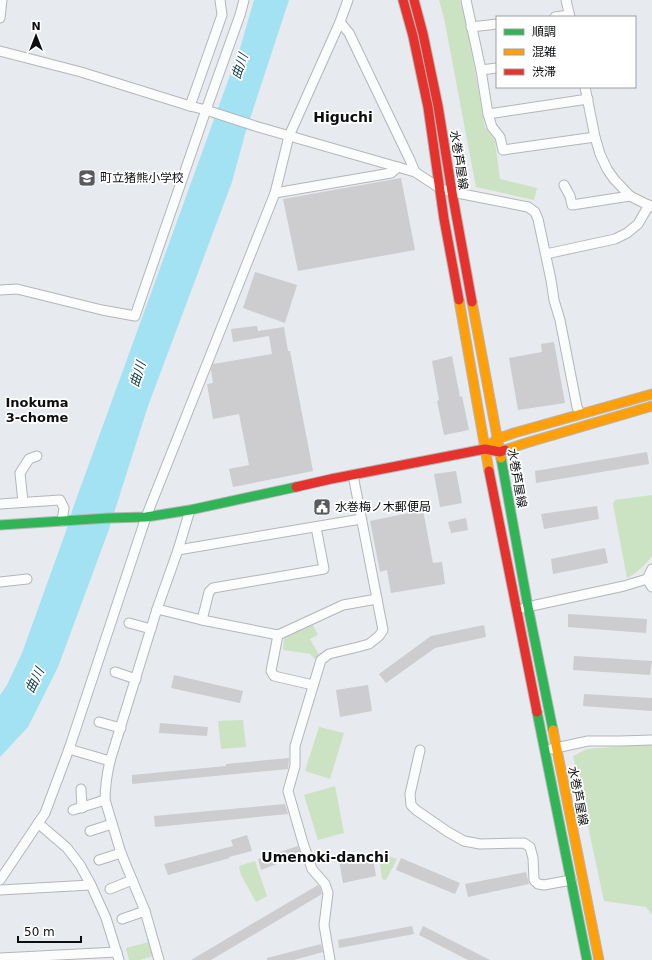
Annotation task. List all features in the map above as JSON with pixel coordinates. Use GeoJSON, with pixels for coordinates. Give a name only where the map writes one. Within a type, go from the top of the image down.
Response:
{"type":"FeatureCollection","features":[{"type":"Feature","properties":{"kind":"main road","name":"水巻芦屋線"},"geometry":{"type":"LineString","coordinates":[[403,0],[413,36],[428,106],[446,227],[484,449],[587,960]]}},
{"type":"Feature","properties":{"kind":"main road","name":"水巻芦屋線"},"geometry":{"type":"LineString","coordinates":[[414,0],[423,34],[438,106],[452,192],[528,607],[598,960]]}},
{"type":"Feature","properties":{"kind":"main road"},"geometry":{"type":"LineString","coordinates":[[484,449],[498,439],[652,394]]}},
{"type":"Feature","properties":{"kind":"main road"},"geometry":{"type":"LineString","coordinates":[[0,525],[64,520],[146,517],[190,510],[331,479],[484,449],[500,452],[652,406]]}},
{"type":"Feature","properties":{"kind":"street"},"geometry":{"type":"LineString","coordinates":[[0,18],[2,0]]}},
{"type":"Feature","properties":{"kind":"street"},"geometry":{"type":"LineString","coordinates":[[190,106],[222,15],[220,0]]}},
{"type":"Feature","properties":{"kind":"street"},"geometry":{"type":"LineString","coordinates":[[0,290],[17,289],[102,310],[135,316],[244,0]]}},
{"type":"Feature","properties":{"kind":"street"},"geometry":{"type":"LineString","coordinates":[[0,880],[45,812],[69,749],[146,517],[275,193],[289,136],[340,22],[348,0]]}},
{"type":"Feature","properties":{"kind":"street"},"geometry":{"type":"LineString","coordinates":[[466,0],[481,70],[488,114],[492,127],[500,137],[503,150],[595,137]]}},
{"type":"Feature","properties":{"kind":"street"},"geometry":{"type":"LineString","coordinates":[[566,0],[570,16]]}},
{"type":"Feature","properties":{"kind":"street"},"geometry":{"type":"LineString","coordinates":[[340,22],[349,33],[415,172]]}},
{"type":"Feature","properties":{"kind":"street"},"geometry":{"type":"LineString","coordinates":[[471,27],[496,24]]}},
{"type":"Feature","properties":{"kind":"street"},"geometry":{"type":"LineString","coordinates":[[0,51],[81,72],[255,126],[415,172],[441,188],[452,192],[528,207],[535,212],[538,219],[554,300],[560,320],[580,414]]}},
{"type":"Feature","properties":{"kind":"street"},"geometry":{"type":"LineString","coordinates":[[481,70],[496,68]]}},
{"type":"Feature","properties":{"kind":"street"},"geometry":{"type":"LineString","coordinates":[[546,254],[615,239],[627,233],[638,224],[650,206],[630,196],[614,179],[607,168],[600,154],[595,137],[585,88]]}},
{"type":"Feature","properties":{"kind":"street"},"geometry":{"type":"LineString","coordinates":[[488,114],[588,100]]}},
{"type":"Feature","properties":{"kind":"street"},"geometry":{"type":"LineString","coordinates":[[275,193],[391,173],[398,167]]}},
{"type":"Feature","properties":{"kind":"street"},"geometry":{"type":"LineString","coordinates":[[564,185],[570,196],[572,205],[630,196]]}},
{"type":"Feature","properties":{"kind":"street"},"geometry":{"type":"LineString","coordinates":[[23,502],[20,472],[28,459],[37,456]]}},
{"type":"Feature","properties":{"kind":"street"},"geometry":{"type":"LineString","coordinates":[[330,960],[324,925],[328,893],[325,884],[312,870],[288,791],[295,766],[294,746],[321,660],[329,654],[369,644],[379,636],[383,630],[353,475]]}},
{"type":"Feature","properties":{"kind":"street"},"geometry":{"type":"LineString","coordinates":[[0,504],[60,500],[64,508],[64,520]]}},
{"type":"Feature","properties":{"kind":"street"},"geometry":{"type":"LineString","coordinates":[[156,959],[145,911],[120,853],[112,824],[106,800],[106,775],[157,609],[178,550],[190,510]]}},
{"type":"Feature","properties":{"kind":"street"},"geometry":{"type":"LineString","coordinates":[[178,550],[361,519]]}},
{"type":"Feature","properties":{"kind":"street"},"geometry":{"type":"LineString","coordinates":[[202,620],[209,592],[214,588],[324,569],[316,527]]}},
{"type":"Feature","properties":{"kind":"street"},"geometry":{"type":"LineString","coordinates":[[517,610],[624,586],[650,583],[652,569]]}},
{"type":"Feature","properties":{"kind":"street"},"geometry":{"type":"LineString","coordinates":[[0,582],[27,579]]}},
{"type":"Feature","properties":{"kind":"street"},"geometry":{"type":"LineString","coordinates":[[157,609],[202,620],[278,635],[343,605],[377,599]]}},
{"type":"Feature","properties":{"kind":"street"},"geometry":{"type":"LineString","coordinates":[[129,622],[151,629]]}},
{"type":"Feature","properties":{"kind":"street"},"geometry":{"type":"LineString","coordinates":[[278,635],[271,671],[274,676],[313,686]]}},
{"type":"Feature","properties":{"kind":"street"},"geometry":{"type":"LineString","coordinates":[[115,672],[136,679]]}},
{"type":"Feature","properties":{"kind":"street"},"geometry":{"type":"LineString","coordinates":[[100,722],[121,728]]}},
{"type":"Feature","properties":{"kind":"street"},"geometry":{"type":"LineString","coordinates":[[545,750],[588,741],[652,740]]}},
{"type":"Feature","properties":{"kind":"street"},"geometry":{"type":"LineString","coordinates":[[69,749],[110,761]]}},
{"type":"Feature","properties":{"kind":"street"},"geometry":{"type":"LineString","coordinates":[[420,750],[410,794],[411,804],[416,810],[464,841],[480,844],[524,843],[530,847],[533,858],[534,880],[538,884],[544,885],[571,880]]}},
{"type":"Feature","properties":{"kind":"street"},"geometry":{"type":"LineString","coordinates":[[81,789],[77,809],[106,800]]}},
{"type":"Feature","properties":{"kind":"street"},"geometry":{"type":"LineString","coordinates":[[0,958],[118,956],[106,918],[80,865],[67,848],[38,823]]}},
{"type":"Feature","properties":{"kind":"street"},"geometry":{"type":"LineString","coordinates":[[90,831],[112,824]]}},
{"type":"Feature","properties":{"kind":"street"},"geometry":{"type":"LineString","coordinates":[[98,860],[120,853]]}},
{"type":"Feature","properties":{"kind":"street"},"geometry":{"type":"LineString","coordinates":[[110,890],[132,880]]}},
{"type":"Feature","properties":{"kind":"street"},"geometry":{"type":"LineString","coordinates":[[0,890],[91,885]]}},
{"type":"Feature","properties":{"kind":"street"},"geometry":{"type":"LineString","coordinates":[[122,919],[145,911]]}},
{"type":"Feature","properties":{"kind":"green space"},"geometry":{"type":"Polygon","coordinates":[[[439,0],[460,0],[468,32],[485,127],[495,141],[500,179],[537,188],[534,200],[476,187],[444,18],[439,0]]]}},
{"type":"Feature","properties":{"kind":"green space"},"geometry":{"type":"Polygon","coordinates":[[[652,495],[652,556],[647,563],[627,578],[613,504],[615,500],[652,495]]]}},
{"type":"Feature","properties":{"kind":"green space"},"geometry":{"type":"Polygon","coordinates":[[[313,625],[318,635],[310,639],[319,655],[315,659],[310,654],[283,650],[284,638],[313,625]]]}},
{"type":"Feature","properties":{"kind":"green space"},"geometry":{"type":"Polygon","coordinates":[[[243,720],[246,747],[221,749],[218,721],[243,720]]]}},
{"type":"Feature","properties":{"kind":"green space"},"geometry":{"type":"Polygon","coordinates":[[[319,727],[344,733],[330,779],[305,771],[319,727]]]}},
{"type":"Feature","properties":{"kind":"green space"},"geometry":{"type":"Polygon","coordinates":[[[652,744],[652,915],[646,907],[604,901],[573,756],[587,749],[652,744]]]}},
{"type":"Feature","properties":{"kind":"green space"},"geometry":{"type":"Polygon","coordinates":[[[335,786],[344,833],[318,840],[304,795],[335,786]]]}},
{"type":"Feature","properties":{"kind":"green space"},"geometry":{"type":"Polygon","coordinates":[[[388,856],[397,859],[386,880],[382,879],[379,857],[388,856]]]}},
{"type":"Feature","properties":{"kind":"green space"},"geometry":{"type":"Polygon","coordinates":[[[255,861],[267,896],[256,902],[241,875],[239,866],[255,861]]]}},
{"type":"Feature","properties":{"kind":"green space"},"geometry":{"type":"Polygon","coordinates":[[[149,942],[153,956],[140,960],[129,960],[126,948],[149,942]]]}},
{"type":"Feature","properties":{"kind":"water","name":"曲川"},"geometry":{"type":"Polygon","coordinates":[[[254,0],[289,0],[245,134],[232,182],[148,406],[108,532],[58,667],[28,727],[0,757],[0,695],[7,685],[22,653],[241,45],[254,0]]]}},
{"type":"Feature","properties":{"kind":"building"},"geometry":{"type":"Polygon","coordinates":[[[401,178],[415,250],[298,271],[283,199],[401,178]]]}},
{"type":"Feature","properties":{"kind":"building"},"geometry":{"type":"Polygon","coordinates":[[[255,272],[297,285],[285,323],[243,308],[255,272]]]}},
{"type":"Feature","properties":{"kind":"building"},"geometry":{"type":"Polygon","coordinates":[[[257,326],[258,331],[284,327],[313,471],[233,487],[229,469],[249,465],[239,414],[213,419],[207,384],[213,383],[211,370],[213,364],[272,354],[269,336],[233,342],[231,329],[257,326]]]}},
{"type":"Feature","properties":{"kind":"building"},"geometry":{"type":"Polygon","coordinates":[[[554,342],[565,403],[518,410],[509,358],[542,352],[541,344],[554,342]]]}},
{"type":"Feature","properties":{"kind":"building"},"geometry":{"type":"Polygon","coordinates":[[[452,356],[460,397],[462,396],[469,430],[444,435],[437,401],[439,400],[432,361],[452,356]]]}},
{"type":"Feature","properties":{"kind":"building"},"geometry":{"type":"Polygon","coordinates":[[[647,452],[649,464],[536,483],[535,471],[647,452]]]}},
{"type":"Feature","properties":{"kind":"building"},"geometry":{"type":"Polygon","coordinates":[[[456,471],[462,503],[440,507],[434,474],[456,471]]]}},
{"type":"Feature","properties":{"kind":"building"},"geometry":{"type":"Polygon","coordinates":[[[597,506],[599,519],[544,529],[541,514],[597,506]]]}},
{"type":"Feature","properties":{"kind":"building"},"geometry":{"type":"Polygon","coordinates":[[[423,510],[433,563],[442,562],[445,584],[391,593],[387,570],[380,572],[370,521],[423,510]]]}},
{"type":"Feature","properties":{"kind":"building"},"geometry":{"type":"Polygon","coordinates":[[[466,518],[468,530],[451,533],[448,522],[466,518]]]}},
{"type":"Feature","properties":{"kind":"building"},"geometry":{"type":"Polygon","coordinates":[[[605,548],[608,563],[553,574],[551,559],[605,548]]]}},
{"type":"Feature","properties":{"kind":"building"},"geometry":{"type":"Polygon","coordinates":[[[568,614],[647,619],[646,633],[568,627],[568,614]]]}},
{"type":"Feature","properties":{"kind":"building"},"geometry":{"type":"Polygon","coordinates":[[[484,625],[486,637],[435,648],[386,683],[379,674],[431,636],[484,625]]]}},
{"type":"Feature","properties":{"kind":"building"},"geometry":{"type":"Polygon","coordinates":[[[574,656],[652,661],[650,675],[573,670],[574,656]]]}},
{"type":"Feature","properties":{"kind":"building"},"geometry":{"type":"Polygon","coordinates":[[[174,675],[243,691],[240,703],[171,688],[174,675]]]}},
{"type":"Feature","properties":{"kind":"building"},"geometry":{"type":"Polygon","coordinates":[[[368,685],[372,711],[340,717],[336,690],[368,685]]]}},
{"type":"Feature","properties":{"kind":"building"},"geometry":{"type":"Polygon","coordinates":[[[584,694],[652,698],[652,711],[583,706],[584,694]]]}},
{"type":"Feature","properties":{"kind":"building"},"geometry":{"type":"Polygon","coordinates":[[[160,723],[208,727],[207,736],[159,733],[160,723]]]}},
{"type":"Feature","properties":{"kind":"building"},"geometry":{"type":"Polygon","coordinates":[[[289,758],[288,769],[132,784],[132,775],[289,758]]]}},
{"type":"Feature","properties":{"kind":"building"},"geometry":{"type":"Polygon","coordinates":[[[285,804],[288,814],[155,827],[154,816],[285,804]]]}},
{"type":"Feature","properties":{"kind":"building"},"geometry":{"type":"Polygon","coordinates":[[[247,835],[252,851],[168,875],[164,864],[233,846],[231,840],[247,835]]]}},
{"type":"Feature","properties":{"kind":"building"},"geometry":{"type":"Polygon","coordinates":[[[298,846],[301,855],[261,870],[258,859],[298,846]]]}},
{"type":"Feature","properties":{"kind":"building"},"geometry":{"type":"Polygon","coordinates":[[[372,853],[376,876],[343,883],[339,860],[372,853]]]}},
{"type":"Feature","properties":{"kind":"building"},"geometry":{"type":"Polygon","coordinates":[[[401,858],[460,883],[455,894],[396,870],[401,858]]]}},
{"type":"Feature","properties":{"kind":"building"},"geometry":{"type":"Polygon","coordinates":[[[526,872],[529,884],[468,897],[465,884],[526,872]]]}},
{"type":"Feature","properties":{"kind":"building"},"geometry":{"type":"Polygon","coordinates":[[[318,885],[322,894],[211,960],[191,960],[318,885]]]}},
{"type":"Feature","properties":{"kind":"building"},"geometry":{"type":"Polygon","coordinates":[[[412,926],[414,934],[339,948],[338,940],[412,926]]]}},
{"type":"Feature","properties":{"kind":"building"},"geometry":{"type":"Polygon","coordinates":[[[423,926],[490,960],[468,960],[419,935],[423,926]]]}},
{"type":"Feature","properties":{"kind":"building"},"geometry":{"type":"Polygon","coordinates":[[[321,944],[323,952],[294,960],[267,960],[267,958],[321,944]]]}},
{"type":"Feature","properties":{"kind":"traffic: fast"},"geometry":{"type":"LineString","coordinates":[[501,458],[528,607],[553,730]]}},
{"type":"Feature","properties":{"kind":"traffic: fast"},"geometry":{"type":"LineString","coordinates":[[0,525],[146,517],[190,510],[296,487]]}},
{"type":"Feature","properties":{"kind":"traffic: fast"},"geometry":{"type":"LineString","coordinates":[[537,712],[587,960]]}},
{"type":"Feature","properties":{"kind":"traffic: slow"},"geometry":{"type":"LineString","coordinates":[[459,300],[489,471]]}},
{"type":"Feature","properties":{"kind":"traffic: slow"},"geometry":{"type":"LineString","coordinates":[[472,302],[501,458]]}},
{"type":"Feature","properties":{"kind":"traffic: slow"},"geometry":{"type":"LineString","coordinates":[[491,444],[497,439],[514,433],[652,394]]}},
{"type":"Feature","properties":{"kind":"traffic: slow"},"geometry":{"type":"LineString","coordinates":[[505,450],[652,406]]}},
{"type":"Feature","properties":{"kind":"traffic: slow"},"geometry":{"type":"LineString","coordinates":[[553,730],[599,960]]}},
{"type":"Feature","properties":{"kind":"traffic: jam"},"geometry":{"type":"LineString","coordinates":[[403,0],[413,36],[428,107],[444,219],[459,300]]}},
{"type":"Feature","properties":{"kind":"traffic: jam"},"geometry":{"type":"LineString","coordinates":[[414,0],[423,34],[438,106],[472,302]]}},
{"type":"Feature","properties":{"kind":"traffic: jam"},"geometry":{"type":"LineString","coordinates":[[296,487],[485,449],[500,452],[505,450]]}},
{"type":"Feature","properties":{"kind":"traffic: jam"},"geometry":{"type":"LineString","coordinates":[[489,471],[537,712]]}},
{"type":"Feature","properties":{"kind":"place","name":"町立猪熊小学校"},"geometry":{"type":"Point","coordinates":[87,178]}},
{"type":"Feature","properties":{"kind":"place","name":"水巻梅ノ木郵便局"},"geometry":{"type":"Point","coordinates":[322,507]}},
{"type":"Feature","properties":{"kind":"district","name":"Higuchi"},"geometry":{"type":"Point","coordinates":[343,117]}},
{"type":"Feature","properties":{"kind":"district","name":"Inokuma 3-chome"},"geometry":{"type":"Point","coordinates":[37,410]}},
{"type":"Feature","properties":{"kind":"district","name":"Umenoki-danchi"},"geometry":{"type":"Point","coordinates":[325,857]}}]}
